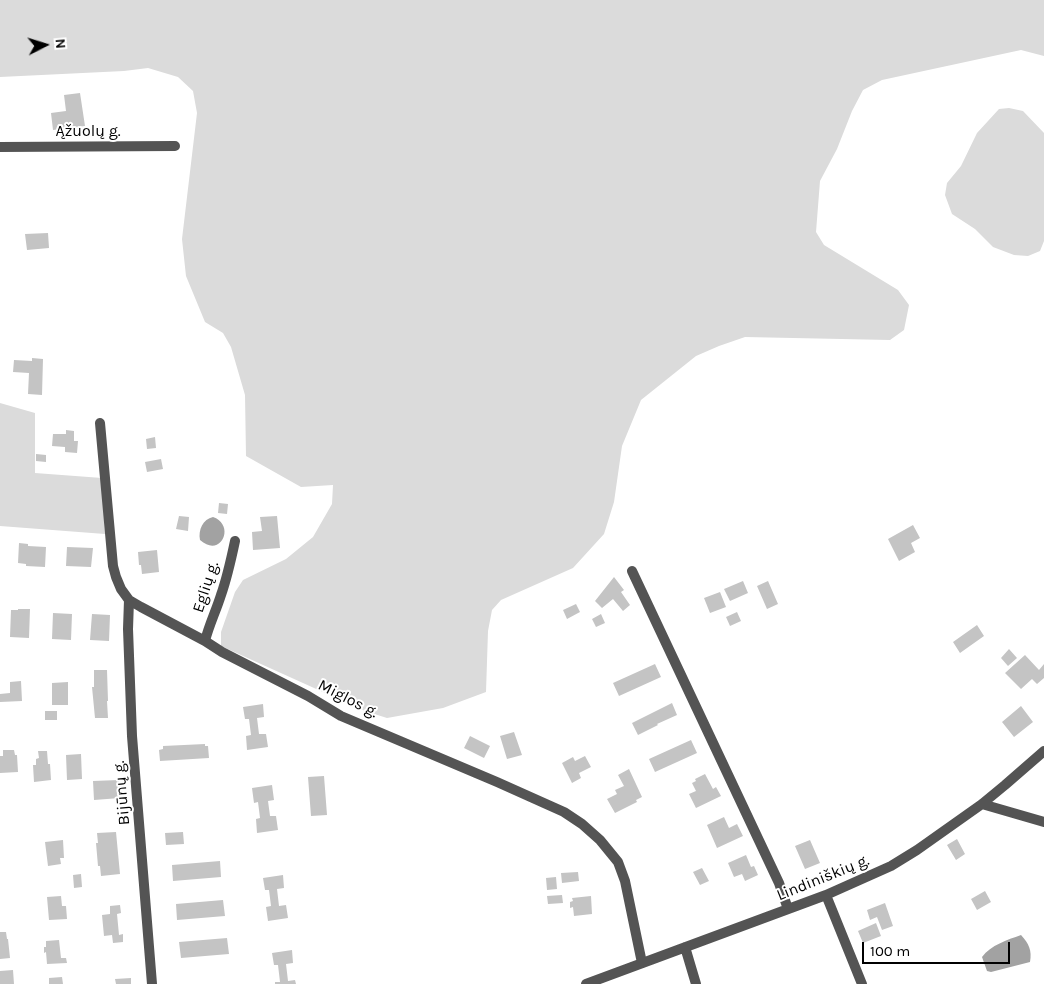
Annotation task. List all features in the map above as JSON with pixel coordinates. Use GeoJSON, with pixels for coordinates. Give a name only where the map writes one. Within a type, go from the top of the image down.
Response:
{"type":"FeatureCollection","features":[{"type":"Feature","properties":{"kind":"street","name":"Ąžuolų g."},"geometry":{"type":"LineString","coordinates":[[0,146],[175,146]]}},
{"type":"Feature","properties":{"kind":"street"},"geometry":{"type":"LineString","coordinates":[[100,423],[113,566],[121,589],[129,600]]}},
{"type":"Feature","properties":{"kind":"street","name":"Eglių g."},"geometry":{"type":"LineString","coordinates":[[205,641],[229,570],[235,541]]}},
{"type":"Feature","properties":{"kind":"street"},"geometry":{"type":"LineString","coordinates":[[632,571],[779,883],[788,909]]}},
{"type":"Feature","properties":{"kind":"street","name":"Miglos g."},"geometry":{"type":"LineString","coordinates":[[129,600],[342,716],[514,789],[564,812],[582,824],[600,840],[618,862],[625,880],[642,963]]}},
{"type":"Feature","properties":{"kind":"street","name":"Bijūnų g."},"geometry":{"type":"LineString","coordinates":[[129,600],[127,613],[132,736],[152,984]]}},
{"type":"Feature","properties":{"kind":"street","name":"Lindiniškių g."},"geometry":{"type":"LineString","coordinates":[[586,984],[826,895],[891,866],[982,804],[1044,751]]}},
{"type":"Feature","properties":{"kind":"street"},"geometry":{"type":"LineString","coordinates":[[982,804],[1044,822]]}},
{"type":"Feature","properties":{"kind":"street"},"geometry":{"type":"LineString","coordinates":[[826,895],[862,984]]}},
{"type":"Feature","properties":{"kind":"street"},"geometry":{"type":"LineString","coordinates":[[685,947],[696,984]]}},
{"type":"Feature","properties":{"kind":"shaded area"},"geometry":{"type":"Polygon","coordinates":[[[0,0],[1044,0],[1044,56],[1021,50],[882,80],[863,90],[852,111],[837,149],[820,181],[816,232],[824,245],[898,290],[909,305],[904,330],[890,340],[745,337],[696,356],[641,400],[622,446],[614,502],[604,534],[573,568],[501,600],[492,610],[488,631],[486,692],[443,708],[387,718],[365,711],[221,646],[221,632],[235,592],[243,580],[286,559],[313,537],[332,504],[333,485],[301,487],[246,456],[245,395],[231,347],[223,333],[205,322],[186,276],[182,239],[197,113],[193,91],[178,77],[148,68],[124,71],[0,77],[0,0]]]}},
{"type":"Feature","properties":{"kind":"shaded area"},"geometry":{"type":"Polygon","coordinates":[[[1009,108],[1023,111],[1044,133],[1044,241],[1040,251],[1028,256],[1014,255],[993,247],[975,229],[952,214],[945,195],[947,183],[961,166],[977,133],[999,109],[1009,108]]]}},
{"type":"Feature","properties":{"kind":"shaded area"},"geometry":{"type":"Polygon","coordinates":[[[0,403],[35,413],[35,473],[102,478],[105,534],[0,526],[0,403]]]}},
{"type":"Feature","properties":{"kind":"shaded area"},"geometry":{"type":"Polygon","coordinates":[[[213,517],[220,521],[225,533],[223,539],[214,546],[200,540],[201,529],[204,523],[213,517]]]}},
{"type":"Feature","properties":{"kind":"shaded area"},"geometry":{"type":"Polygon","coordinates":[[[1021,935],[1029,947],[1031,954],[1030,962],[991,972],[987,971],[982,957],[1000,943],[1021,935]]]}},
{"type":"Feature","properties":{"kind":"building"},"geometry":{"type":"Polygon","coordinates":[[[80,93],[85,126],[53,130],[51,113],[66,111],[64,95],[80,93]]]}},
{"type":"Feature","properties":{"kind":"building"},"geometry":{"type":"Polygon","coordinates":[[[48,233],[49,248],[27,250],[25,234],[48,233]]]}},
{"type":"Feature","properties":{"kind":"building"},"geometry":{"type":"Polygon","coordinates":[[[32,358],[43,359],[42,395],[28,394],[29,373],[13,372],[14,360],[32,361],[32,358]]]}},
{"type":"Feature","properties":{"kind":"building"},"geometry":{"type":"Polygon","coordinates":[[[66,430],[74,431],[74,441],[78,441],[77,453],[65,452],[65,447],[52,446],[53,434],[66,434],[66,430]]]}},
{"type":"Feature","properties":{"kind":"building"},"geometry":{"type":"Polygon","coordinates":[[[155,437],[156,448],[147,449],[146,439],[155,437]]]}},
{"type":"Feature","properties":{"kind":"building"},"geometry":{"type":"Polygon","coordinates":[[[36,454],[46,455],[46,462],[36,461],[36,454]]]}},
{"type":"Feature","properties":{"kind":"building"},"geometry":{"type":"Polygon","coordinates":[[[161,459],[163,469],[147,472],[145,462],[161,459]]]}},
{"type":"Feature","properties":{"kind":"building"},"geometry":{"type":"Polygon","coordinates":[[[219,503],[228,504],[227,514],[218,513],[219,503]]]}},
{"type":"Feature","properties":{"kind":"building"},"geometry":{"type":"Polygon","coordinates":[[[179,516],[189,517],[188,531],[176,529],[179,516]]]}},
{"type":"Feature","properties":{"kind":"building"},"geometry":{"type":"Polygon","coordinates":[[[277,516],[280,548],[253,550],[252,532],[262,531],[260,517],[277,516]]]}},
{"type":"Feature","properties":{"kind":"building"},"geometry":{"type":"Polygon","coordinates":[[[913,525],[920,538],[911,543],[915,552],[899,561],[888,539],[913,525]]]}},
{"type":"Feature","properties":{"kind":"building"},"geometry":{"type":"Polygon","coordinates":[[[19,543],[28,544],[28,546],[46,547],[45,567],[26,566],[26,564],[18,563],[19,543]]]}},
{"type":"Feature","properties":{"kind":"building"},"geometry":{"type":"Polygon","coordinates":[[[67,547],[93,548],[91,567],[66,566],[67,547]]]}},
{"type":"Feature","properties":{"kind":"building"},"geometry":{"type":"Polygon","coordinates":[[[157,550],[159,572],[142,574],[138,552],[157,550]]]}},
{"type":"Feature","properties":{"kind":"building"},"geometry":{"type":"Polygon","coordinates":[[[614,577],[624,590],[621,592],[630,605],[623,611],[613,599],[602,608],[595,601],[614,577]]]}},
{"type":"Feature","properties":{"kind":"building"},"geometry":{"type":"Polygon","coordinates":[[[743,581],[748,593],[730,601],[724,589],[743,581]]]}},
{"type":"Feature","properties":{"kind":"building"},"geometry":{"type":"Polygon","coordinates":[[[768,581],[778,604],[767,609],[757,586],[768,581]]]}},
{"type":"Feature","properties":{"kind":"building"},"geometry":{"type":"Polygon","coordinates":[[[720,592],[726,607],[710,613],[704,598],[720,592]]]}},
{"type":"Feature","properties":{"kind":"building"},"geometry":{"type":"Polygon","coordinates":[[[576,604],[580,612],[567,619],[563,610],[576,604]]]}},
{"type":"Feature","properties":{"kind":"building"},"geometry":{"type":"Polygon","coordinates":[[[30,609],[29,638],[10,637],[11,610],[30,609]]]}},
{"type":"Feature","properties":{"kind":"building"},"geometry":{"type":"Polygon","coordinates":[[[737,612],[741,621],[730,626],[726,617],[737,612]]]}},
{"type":"Feature","properties":{"kind":"building"},"geometry":{"type":"Polygon","coordinates":[[[53,613],[72,614],[71,640],[52,639],[53,613]]]}},
{"type":"Feature","properties":{"kind":"building"},"geometry":{"type":"Polygon","coordinates":[[[92,614],[110,615],[109,641],[90,640],[92,614]]]}},
{"type":"Feature","properties":{"kind":"building"},"geometry":{"type":"Polygon","coordinates":[[[601,614],[605,623],[596,627],[592,619],[601,614]]]}},
{"type":"Feature","properties":{"kind":"building"},"geometry":{"type":"Polygon","coordinates":[[[977,625],[984,636],[960,653],[953,642],[977,625]]]}},
{"type":"Feature","properties":{"kind":"building"},"geometry":{"type":"Polygon","coordinates":[[[1009,649],[1017,658],[1008,666],[1001,658],[1009,649]]]}},
{"type":"Feature","properties":{"kind":"building"},"geometry":{"type":"Polygon","coordinates":[[[1025,655],[1039,670],[1044,664],[1044,678],[1037,684],[1032,679],[1021,689],[1005,673],[1025,655]]]}},
{"type":"Feature","properties":{"kind":"building"},"geometry":{"type":"Polygon","coordinates":[[[655,664],[661,677],[619,696],[613,683],[655,664]]]}},
{"type":"Feature","properties":{"kind":"building"},"geometry":{"type":"Polygon","coordinates":[[[94,670],[107,670],[108,718],[95,718],[92,687],[94,687],[94,670]]]}},
{"type":"Feature","properties":{"kind":"building"},"geometry":{"type":"Polygon","coordinates":[[[21,681],[22,701],[0,702],[0,694],[10,693],[10,682],[21,681]]]}},
{"type":"Feature","properties":{"kind":"building"},"geometry":{"type":"Polygon","coordinates":[[[68,682],[68,705],[52,705],[52,683],[68,682]]]}},
{"type":"Feature","properties":{"kind":"building"},"geometry":{"type":"Polygon","coordinates":[[[672,703],[677,715],[638,735],[632,723],[672,703]]]}},
{"type":"Feature","properties":{"kind":"building"},"geometry":{"type":"Polygon","coordinates":[[[263,704],[264,717],[257,718],[259,734],[266,734],[268,747],[247,750],[246,736],[251,735],[249,719],[245,719],[243,707],[263,704]]]}},
{"type":"Feature","properties":{"kind":"building"},"geometry":{"type":"Polygon","coordinates":[[[1021,706],[1033,722],[1014,737],[1002,722],[1021,706]]]}},
{"type":"Feature","properties":{"kind":"building"},"geometry":{"type":"Polygon","coordinates":[[[45,711],[57,711],[57,720],[45,720],[45,711]]]}},
{"type":"Feature","properties":{"kind":"building"},"geometry":{"type":"Polygon","coordinates":[[[514,732],[522,755],[507,759],[500,736],[514,732]]]}},
{"type":"Feature","properties":{"kind":"building"},"geometry":{"type":"Polygon","coordinates":[[[470,736],[490,746],[484,758],[464,748],[470,736]]]}},
{"type":"Feature","properties":{"kind":"building"},"geometry":{"type":"Polygon","coordinates":[[[691,740],[697,753],[655,772],[649,759],[691,740]]]}},
{"type":"Feature","properties":{"kind":"building"},"geometry":{"type":"Polygon","coordinates":[[[205,744],[205,746],[208,746],[209,758],[160,761],[159,750],[163,749],[163,746],[205,744]]]}},
{"type":"Feature","properties":{"kind":"building"},"geometry":{"type":"Polygon","coordinates":[[[3,750],[14,750],[15,755],[17,755],[18,772],[0,773],[0,756],[3,756],[3,750]]]}},
{"type":"Feature","properties":{"kind":"building"},"geometry":{"type":"Polygon","coordinates":[[[38,751],[47,751],[51,780],[34,782],[33,765],[36,765],[36,759],[39,758],[38,751]]]}},
{"type":"Feature","properties":{"kind":"building"},"geometry":{"type":"Polygon","coordinates":[[[81,754],[82,779],[67,780],[66,755],[81,754]]]}},
{"type":"Feature","properties":{"kind":"building"},"geometry":{"type":"Polygon","coordinates":[[[585,756],[591,767],[579,773],[581,778],[572,783],[562,763],[573,757],[575,761],[585,756]]]}},
{"type":"Feature","properties":{"kind":"building"},"geometry":{"type":"Polygon","coordinates":[[[629,769],[642,797],[636,800],[637,802],[615,813],[607,799],[617,794],[615,790],[624,786],[618,775],[629,769]]]}},
{"type":"Feature","properties":{"kind":"building"},"geometry":{"type":"Polygon","coordinates":[[[705,774],[713,789],[716,787],[721,796],[696,808],[689,794],[696,791],[692,783],[696,781],[695,779],[705,774]]]}},
{"type":"Feature","properties":{"kind":"building"},"geometry":{"type":"Polygon","coordinates":[[[324,776],[327,815],[311,816],[308,777],[324,776]]]}},
{"type":"Feature","properties":{"kind":"building"},"geometry":{"type":"Polygon","coordinates":[[[119,780],[120,798],[94,800],[93,781],[119,780]]]}},
{"type":"Feature","properties":{"kind":"building"},"geometry":{"type":"Polygon","coordinates":[[[272,785],[274,800],[268,801],[270,816],[276,816],[278,830],[257,833],[256,819],[260,818],[258,802],[254,803],[252,788],[272,785]]]}},
{"type":"Feature","properties":{"kind":"building"},"geometry":{"type":"Polygon","coordinates":[[[724,817],[729,828],[737,824],[743,836],[717,848],[707,825],[724,817]]]}},
{"type":"Feature","properties":{"kind":"building"},"geometry":{"type":"Polygon","coordinates":[[[116,832],[120,874],[101,876],[100,866],[98,866],[97,833],[116,832]]]}},
{"type":"Feature","properties":{"kind":"building"},"geometry":{"type":"Polygon","coordinates":[[[183,832],[184,844],[166,845],[165,833],[183,832]]]}},
{"type":"Feature","properties":{"kind":"building"},"geometry":{"type":"Polygon","coordinates":[[[957,839],[965,854],[956,860],[947,845],[957,839]]]}},
{"type":"Feature","properties":{"kind":"building"},"geometry":{"type":"Polygon","coordinates":[[[63,840],[64,858],[60,858],[61,864],[48,866],[45,842],[63,840]]]}},
{"type":"Feature","properties":{"kind":"building"},"geometry":{"type":"Polygon","coordinates":[[[810,840],[820,863],[805,869],[795,846],[810,840]]]}},
{"type":"Feature","properties":{"kind":"building"},"geometry":{"type":"Polygon","coordinates":[[[746,855],[751,867],[754,866],[758,875],[745,881],[742,874],[734,877],[728,863],[746,855]]]}},
{"type":"Feature","properties":{"kind":"building"},"geometry":{"type":"Polygon","coordinates":[[[220,861],[221,877],[173,881],[172,865],[220,861]]]}},
{"type":"Feature","properties":{"kind":"building"},"geometry":{"type":"Polygon","coordinates":[[[702,868],[709,881],[700,885],[693,872],[702,868]]]}},
{"type":"Feature","properties":{"kind":"building"},"geometry":{"type":"Polygon","coordinates":[[[578,872],[579,881],[562,883],[561,873],[578,872]]]}},
{"type":"Feature","properties":{"kind":"building"},"geometry":{"type":"Polygon","coordinates":[[[81,874],[82,887],[74,888],[73,875],[81,874]]]}},
{"type":"Feature","properties":{"kind":"building"},"geometry":{"type":"Polygon","coordinates":[[[283,875],[284,888],[277,889],[279,906],[286,905],[288,918],[268,921],[266,907],[271,906],[269,890],[265,890],[263,878],[283,875]]]}},
{"type":"Feature","properties":{"kind":"building"},"geometry":{"type":"Polygon","coordinates":[[[556,877],[557,889],[547,890],[546,878],[556,877]]]}},
{"type":"Feature","properties":{"kind":"building"},"geometry":{"type":"Polygon","coordinates":[[[985,891],[991,902],[977,910],[971,899],[985,891]]]}},
{"type":"Feature","properties":{"kind":"building"},"geometry":{"type":"Polygon","coordinates":[[[562,895],[563,903],[548,904],[547,896],[562,895]]]}},
{"type":"Feature","properties":{"kind":"building"},"geometry":{"type":"Polygon","coordinates":[[[61,896],[62,906],[66,906],[67,919],[49,920],[47,897],[61,896]]]}},
{"type":"Feature","properties":{"kind":"building"},"geometry":{"type":"Polygon","coordinates":[[[591,896],[592,914],[574,916],[573,907],[570,908],[570,902],[573,901],[572,898],[591,896]]]}},
{"type":"Feature","properties":{"kind":"building"},"geometry":{"type":"Polygon","coordinates":[[[223,900],[225,916],[177,920],[176,904],[223,900]]]}},
{"type":"Feature","properties":{"kind":"building"},"geometry":{"type":"Polygon","coordinates":[[[885,903],[893,926],[882,930],[877,917],[870,920],[867,910],[885,903]]]}},
{"type":"Feature","properties":{"kind":"building"},"geometry":{"type":"Polygon","coordinates":[[[120,905],[121,913],[117,914],[119,935],[123,934],[123,942],[113,943],[112,935],[104,936],[102,915],[110,914],[110,906],[120,905]]]}},
{"type":"Feature","properties":{"kind":"building"},"geometry":{"type":"Polygon","coordinates":[[[876,923],[881,936],[863,943],[858,931],[876,923]]]}},
{"type":"Feature","properties":{"kind":"building"},"geometry":{"type":"Polygon","coordinates":[[[0,932],[6,932],[10,958],[0,959],[0,932]]]}},
{"type":"Feature","properties":{"kind":"building"},"geometry":{"type":"Polygon","coordinates":[[[227,938],[229,954],[181,958],[179,942],[227,938]]]}},
{"type":"Feature","properties":{"kind":"building"},"geometry":{"type":"Polygon","coordinates":[[[59,940],[61,958],[66,958],[67,963],[47,964],[46,952],[44,953],[46,941],[59,940]]]}},
{"type":"Feature","properties":{"kind":"building"},"geometry":{"type":"Polygon","coordinates":[[[292,950],[293,963],[286,964],[288,981],[295,980],[296,984],[275,984],[275,982],[280,982],[278,965],[274,965],[272,953],[292,950]]]}},
{"type":"Feature","properties":{"kind":"building"},"geometry":{"type":"Polygon","coordinates":[[[13,970],[14,984],[0,984],[0,971],[13,970]]]}},
{"type":"Feature","properties":{"kind":"building"},"geometry":{"type":"Polygon","coordinates":[[[62,977],[63,984],[49,984],[49,978],[62,977]]]}},
{"type":"Feature","properties":{"kind":"building"},"geometry":{"type":"Polygon","coordinates":[[[131,978],[131,984],[116,984],[115,979],[131,978]]]}}]}
